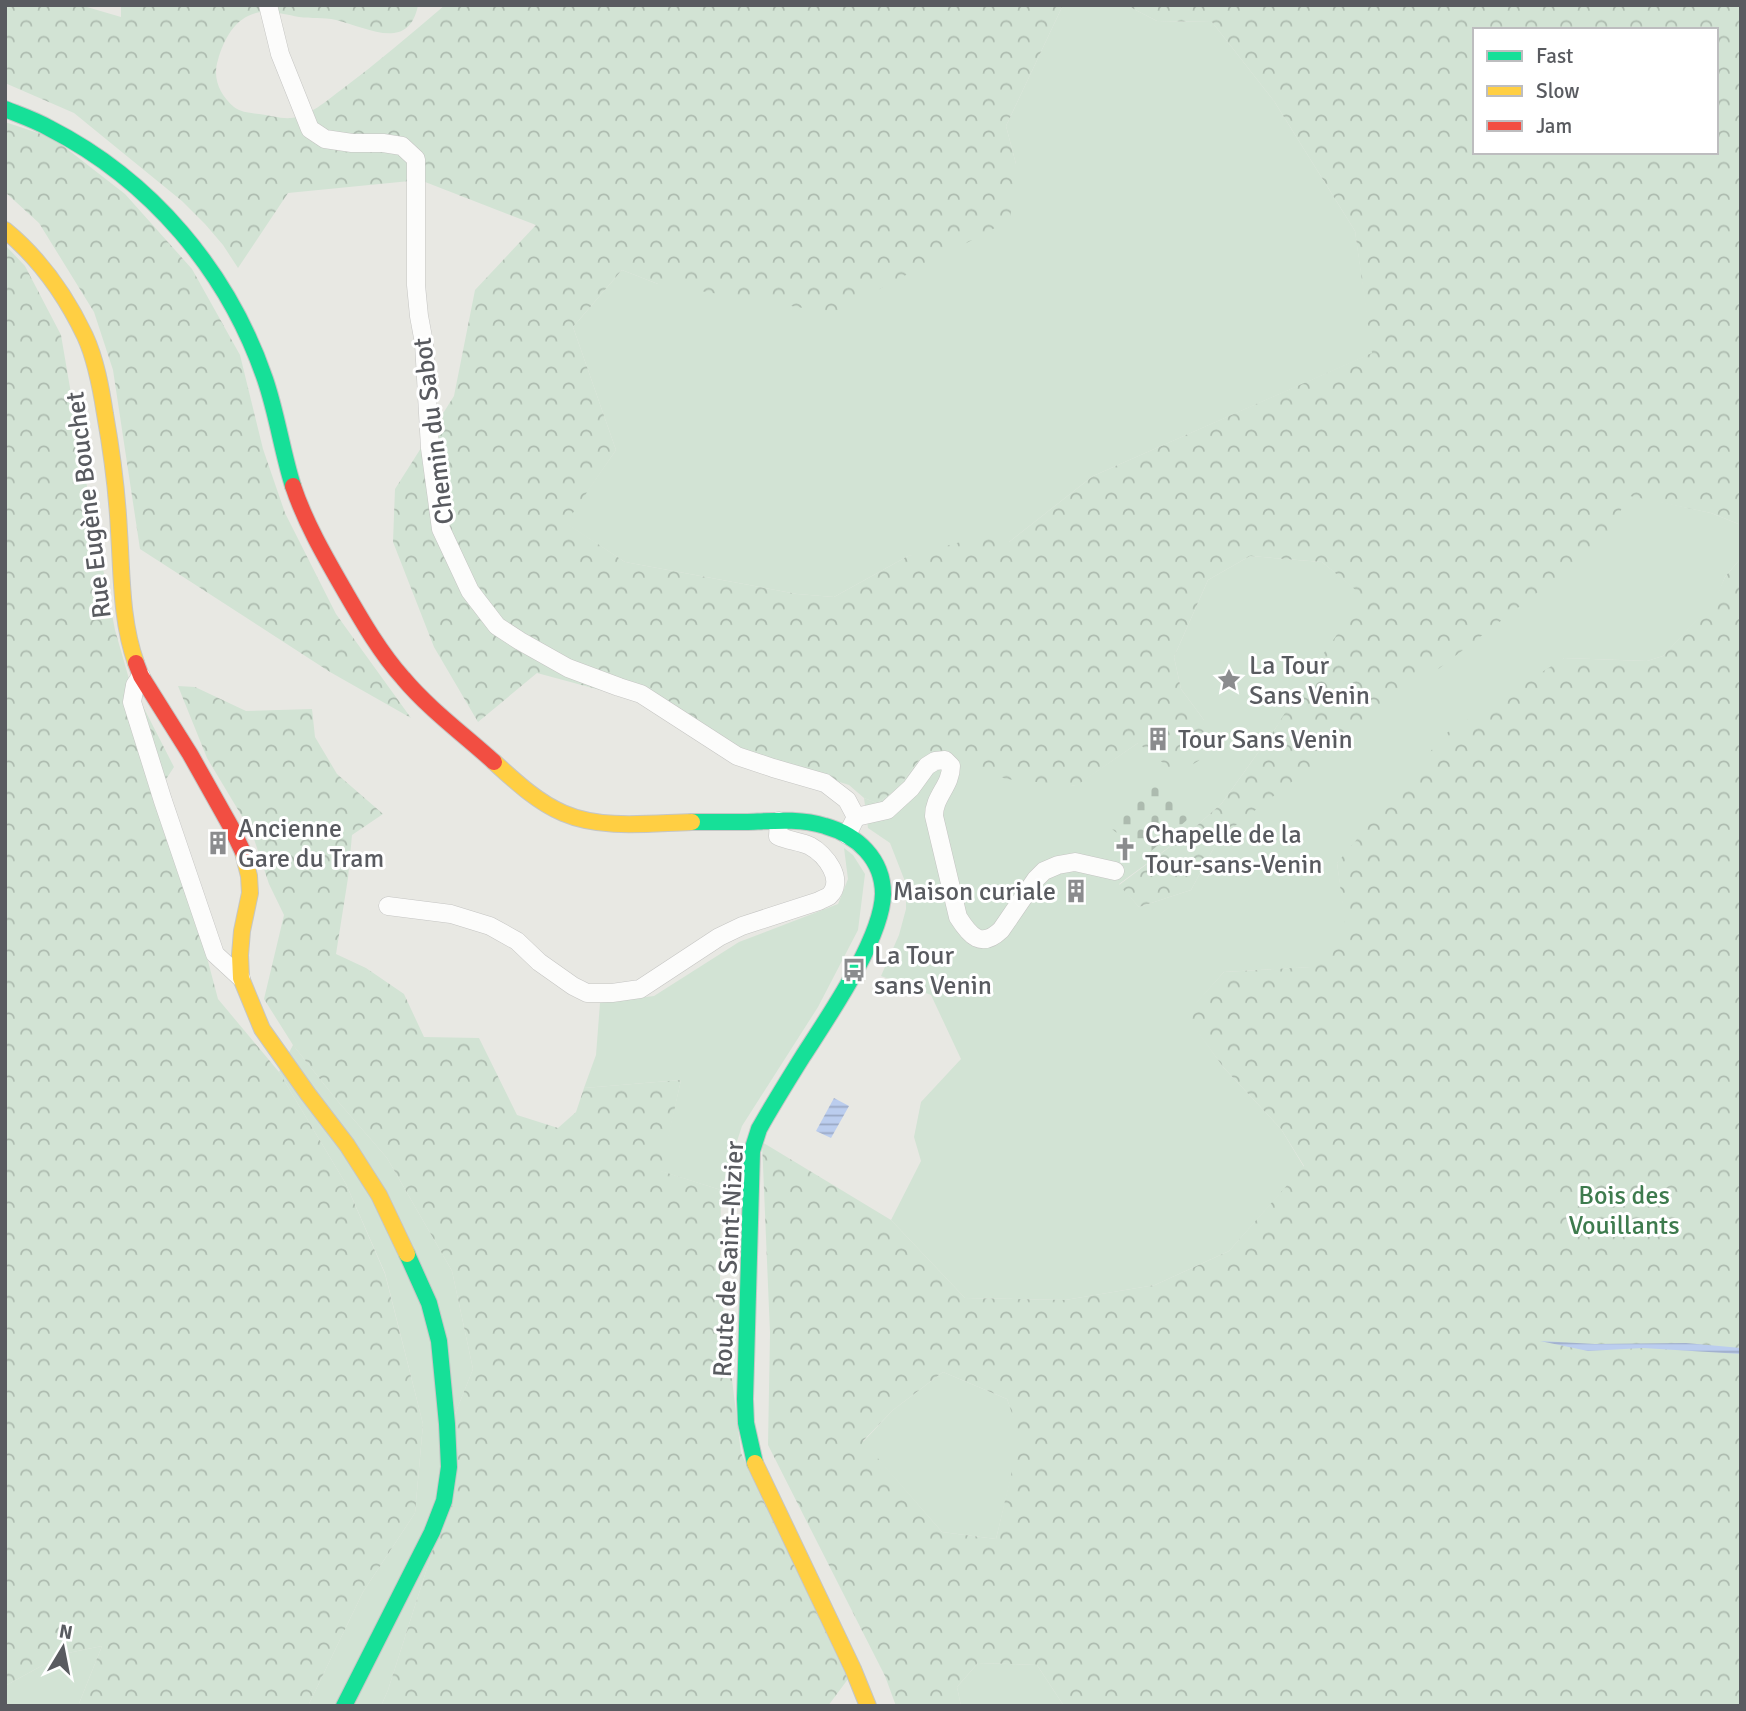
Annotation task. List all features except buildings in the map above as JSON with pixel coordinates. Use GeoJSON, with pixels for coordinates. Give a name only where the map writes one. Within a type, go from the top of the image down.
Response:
{"type":"FeatureCollection","features":[{"type":"Feature","properties":{"kind":"main road","name":"Route de Saint-Nizier"},"geometry":{"type":"LineString","coordinates":[[5,109],[51,128],[106,163],[141,190],[186,236],[232,303],[251,340],[266,381],[295,493],[329,565],[382,650],[403,678],[520,785],[553,808],[569,816],[587,819],[626,823],[779,821],[823,825],[847,835],[874,858],[881,878],[882,901],[874,930],[832,1010],[759,1129],[752,1151],[745,1399],[752,1459],[830,1620],[868,1706]]}},
{"type":"Feature","properties":{"kind":"main road","name":"Rue Eugène Bouchet"},"geometry":{"type":"LineString","coordinates":[[5,230],[21,243],[57,286],[86,338],[100,384],[114,471],[122,599],[130,646],[141,676],[197,766],[243,851],[250,893],[241,943],[241,978]]}},
{"type":"Feature","properties":{"kind":"main road"},"geometry":{"type":"LineString","coordinates":[[241,978],[262,1029],[347,1144],[379,1195],[429,1303],[439,1341],[449,1467],[444,1501],[432,1532],[344,1706]]}},
{"type":"Feature","properties":{"kind":"street","name":"Chemin du Sabot"},"geometry":{"type":"LineString","coordinates":[[268,5],[280,54],[310,129],[326,139],[402,146],[416,159],[416,285],[424,343],[430,448],[441,529],[470,591],[497,625],[520,641],[568,668],[641,694],[737,755],[825,783],[847,800],[856,817]]}},
{"type":"Feature","properties":{"kind":"street"},"geometry":{"type":"LineString","coordinates":[[141,676],[135,685],[131,702],[163,801],[215,954],[241,978]]}},
{"type":"Feature","properties":{"kind":"street"},"geometry":{"type":"LineString","coordinates":[[847,835],[856,817],[887,810],[911,788],[928,766],[935,761],[945,760],[951,766],[951,777],[936,801],[934,816],[958,917],[966,931],[977,939],[994,937],[1036,879],[1044,871],[1058,864],[1075,862],[1115,871]]}},
{"type":"Feature","properties":{"kind":"street"},"geometry":{"type":"LineString","coordinates":[[388,905],[451,914],[490,926],[517,941],[550,970],[587,993],[640,989],[719,937],[742,926],[829,896],[834,888],[832,868],[812,847],[778,836],[779,821]]}},
{"type":"Feature","properties":{"kind":"green space"},"geometry":{"type":"Polygon","coordinates":[[[5,5],[80,5],[121,17],[121,5],[418,5],[413,20],[406,29],[396,33],[373,31],[331,19],[304,18],[271,12],[253,14],[239,22],[228,36],[216,67],[221,92],[239,110],[287,118],[298,117],[324,103],[445,5],[1063,5],[1006,126],[1016,164],[1010,220],[834,313],[658,284],[622,270],[573,327],[616,450],[566,523],[625,562],[797,594],[834,597],[908,556],[987,535],[1009,542],[1093,476],[1372,353],[1355,231],[1274,101],[1212,22],[1157,21],[1126,5],[1741,5],[1741,525],[1711,513],[1625,495],[1615,533],[1219,838],[1191,890],[1139,907],[1119,885],[1191,831],[1222,803],[1364,597],[1322,562],[1250,556],[1208,580],[1174,657],[1181,689],[1204,720],[1203,758],[1177,774],[1138,743],[1076,786],[1006,779],[937,753],[919,760],[895,791],[877,803],[864,798],[849,785],[768,759],[746,766],[641,701],[537,673],[478,722],[434,647],[393,542],[395,489],[454,396],[475,290],[536,225],[420,180],[288,193],[238,268],[223,245],[182,201],[74,113],[5,83],[5,5]]]}},
{"type":"Feature","properties":{"kind":"green space"},"geometry":{"type":"Polygon","coordinates":[[[1063,5],[1126,5],[1157,21],[1212,22],[1274,101],[1355,231],[1373,353],[1093,476],[1009,542],[908,556],[834,597],[797,594],[625,562],[565,523],[616,450],[573,327],[622,270],[658,284],[1016,164],[1006,126],[1063,5]]]}},
{"type":"Feature","properties":{"kind":"green space"},"geometry":{"type":"Polygon","coordinates":[[[5,122],[53,138],[125,194],[192,269],[240,355],[263,449],[285,513],[336,614],[411,718],[330,672],[140,549],[113,370],[94,312],[39,223],[5,192],[5,122]]]}},
{"type":"Feature","properties":{"kind":"green space"},"geometry":{"type":"Polygon","coordinates":[[[5,245],[25,266],[61,335],[115,630],[129,679],[174,767],[155,796],[201,935],[218,999],[279,1072],[346,1184],[385,1274],[423,1424],[415,1513],[363,1592],[308,1706],[78,1706],[102,1646],[63,1654],[5,1686],[5,245]]]}},
{"type":"Feature","properties":{"kind":"green space"},"geometry":{"type":"Polygon","coordinates":[[[1625,494],[1711,513],[1741,525],[1741,558],[1725,577],[1716,600],[1663,656],[1647,661],[1564,658],[1337,863],[1348,938],[1312,967],[1224,972],[1186,1015],[1224,1068],[1281,1129],[1304,1167],[1229,1251],[1155,1285],[1065,1300],[965,1298],[891,1220],[921,1161],[914,1137],[921,1102],[961,1059],[931,995],[881,976],[899,935],[906,909],[906,884],[890,843],[868,828],[864,798],[877,803],[895,791],[919,760],[937,753],[1075,786],[1138,743],[1204,720],[1181,689],[1174,657],[1208,580],[1250,556],[1322,562],[1365,597],[1222,803],[1191,831],[1119,884],[1139,907],[1191,890],[1219,838],[1625,494]]]}},
{"type":"Feature","properties":{"kind":"green space","name":"Bois des Vouillants"},"geometry":{"type":"Polygon","coordinates":[[[1741,558],[1741,1706],[1064,1706],[1037,1665],[978,1663],[957,1687],[961,1706],[896,1706],[885,1676],[768,1445],[770,1333],[762,1142],[891,1220],[965,1298],[1065,1300],[1155,1285],[1229,1251],[1304,1166],[1281,1129],[1224,1068],[1185,1015],[1224,972],[1311,967],[1347,938],[1337,863],[1445,734],[1564,658],[1647,661],[1663,656],[1715,600],[1725,577],[1741,558]],[[943,1372],[893,1410],[863,1441],[942,1532],[996,1539],[1020,1437],[1007,1399],[943,1372]]]}},
{"type":"Feature","properties":{"kind":"green space"},"geometry":{"type":"Polygon","coordinates":[[[178,686],[195,687],[246,711],[312,709],[315,737],[337,774],[383,814],[352,835],[336,954],[366,968],[404,994],[424,1037],[479,1038],[517,1115],[558,1128],[576,1112],[584,1088],[681,1080],[661,1171],[721,1190],[720,1282],[741,1453],[848,1679],[828,1706],[381,1706],[429,1562],[455,1414],[473,1369],[452,1271],[387,1158],[293,1045],[264,999],[284,915],[269,884],[252,833],[207,758],[178,686]]]}},
{"type":"Feature","properties":{"kind":"green space"},"geometry":{"type":"Polygon","coordinates":[[[1156,775],[1195,813],[1150,852],[1138,840],[1132,845],[1112,829],[1156,775]]]}},
{"type":"Feature","properties":{"kind":"green space"},"geometry":{"type":"Polygon","coordinates":[[[844,848],[853,855],[865,874],[858,930],[818,1007],[742,1126],[721,1190],[660,1171],[681,1080],[584,1088],[596,1055],[600,1003],[654,996],[739,942],[838,904],[848,879],[844,848]]]}},
{"type":"Feature","properties":{"kind":"green space"},"geometry":{"type":"Polygon","coordinates":[[[293,1045],[387,1158],[452,1271],[473,1369],[455,1414],[429,1562],[381,1706],[308,1706],[363,1592],[415,1513],[423,1424],[385,1273],[346,1184],[279,1072],[293,1045]]]}},
{"type":"Feature","properties":{"kind":"green space"},"geometry":{"type":"Polygon","coordinates":[[[943,1372],[1007,1399],[1021,1437],[996,1539],[942,1532],[863,1442],[893,1410],[943,1372]]]}},
{"type":"Feature","properties":{"kind":"green space"},"geometry":{"type":"Polygon","coordinates":[[[102,1646],[78,1706],[5,1706],[5,1686],[63,1654],[102,1646]]]}},
{"type":"Feature","properties":{"kind":"green space"},"geometry":{"type":"Polygon","coordinates":[[[978,1663],[1037,1665],[1064,1706],[961,1706],[957,1687],[978,1663]]]}},
{"type":"Feature","properties":{"kind":"water"},"geometry":{"type":"Polygon","coordinates":[[[834,1098],[849,1106],[831,1138],[816,1131],[834,1098]]]}},
{"type":"Feature","properties":{"kind":"water"},"geometry":{"type":"Polygon","coordinates":[[[1540,1341],[1595,1344],[1686,1343],[1741,1348],[1741,1354],[1643,1348],[1588,1351],[1540,1341]]]}},
{"type":"Feature","properties":{"kind":"traffic: fast"},"geometry":{"type":"LineString","coordinates":[[5,109],[49,128],[86,149],[121,174],[181,232],[207,266],[249,339],[265,379],[293,486]]}},
{"type":"Feature","properties":{"kind":"traffic: fast"},"geometry":{"type":"LineString","coordinates":[[692,822],[786,821],[825,826],[848,836],[866,850],[882,881],[880,912],[864,955],[764,1120],[752,1151],[745,1399],[746,1423],[755,1463]]}},
{"type":"Feature","properties":{"kind":"traffic: fast"},"geometry":{"type":"LineString","coordinates":[[344,1706],[432,1532],[444,1501],[449,1467],[439,1341],[429,1303],[407,1254]]}},
{"type":"Feature","properties":{"kind":"traffic: slow"},"geometry":{"type":"LineString","coordinates":[[5,230],[40,265],[60,292],[85,336],[98,374],[117,502],[127,631],[136,663]]}},
{"type":"Feature","properties":{"kind":"traffic: slow"},"geometry":{"type":"LineString","coordinates":[[494,762],[544,803],[578,818],[610,824],[692,822]]}},
{"type":"Feature","properties":{"kind":"traffic: slow"},"geometry":{"type":"LineString","coordinates":[[243,852],[250,893],[242,931],[241,978],[262,1029],[347,1145],[379,1195],[407,1254]]}},
{"type":"Feature","properties":{"kind":"traffic: slow"},"geometry":{"type":"LineString","coordinates":[[755,1463],[868,1706]]}},
{"type":"Feature","properties":{"kind":"traffic: jam"},"geometry":{"type":"LineString","coordinates":[[293,486],[322,551],[386,657],[424,700],[494,762]]}},
{"type":"Feature","properties":{"kind":"traffic: jam"},"geometry":{"type":"LineString","coordinates":[[136,663],[141,676],[190,754],[243,852]]}},
{"type":"Feature","properties":{"kind":"place","name":"La Tour Sans Venin"},"geometry":{"type":"Point","coordinates":[1229,680]}},
{"type":"Feature","properties":{"kind":"place","name":"Tour Sans Venin"},"geometry":{"type":"Point","coordinates":[1158,739]}},
{"type":"Feature","properties":{"kind":"place","name":"Ancienne Gare du Tram"},"geometry":{"type":"Point","coordinates":[218,843]}},
{"type":"Feature","properties":{"kind":"place","name":"Chapelle de la Tour-sans-Venin"},"geometry":{"type":"Point","coordinates":[1125,849]}},
{"type":"Feature","properties":{"kind":"place","name":"Maison curiale"},"geometry":{"type":"Point","coordinates":[1076,891]}},
{"type":"Feature","properties":{"kind":"place","name":"La Tour sans Venin"},"geometry":{"type":"Point","coordinates":[854,970]}}]}
